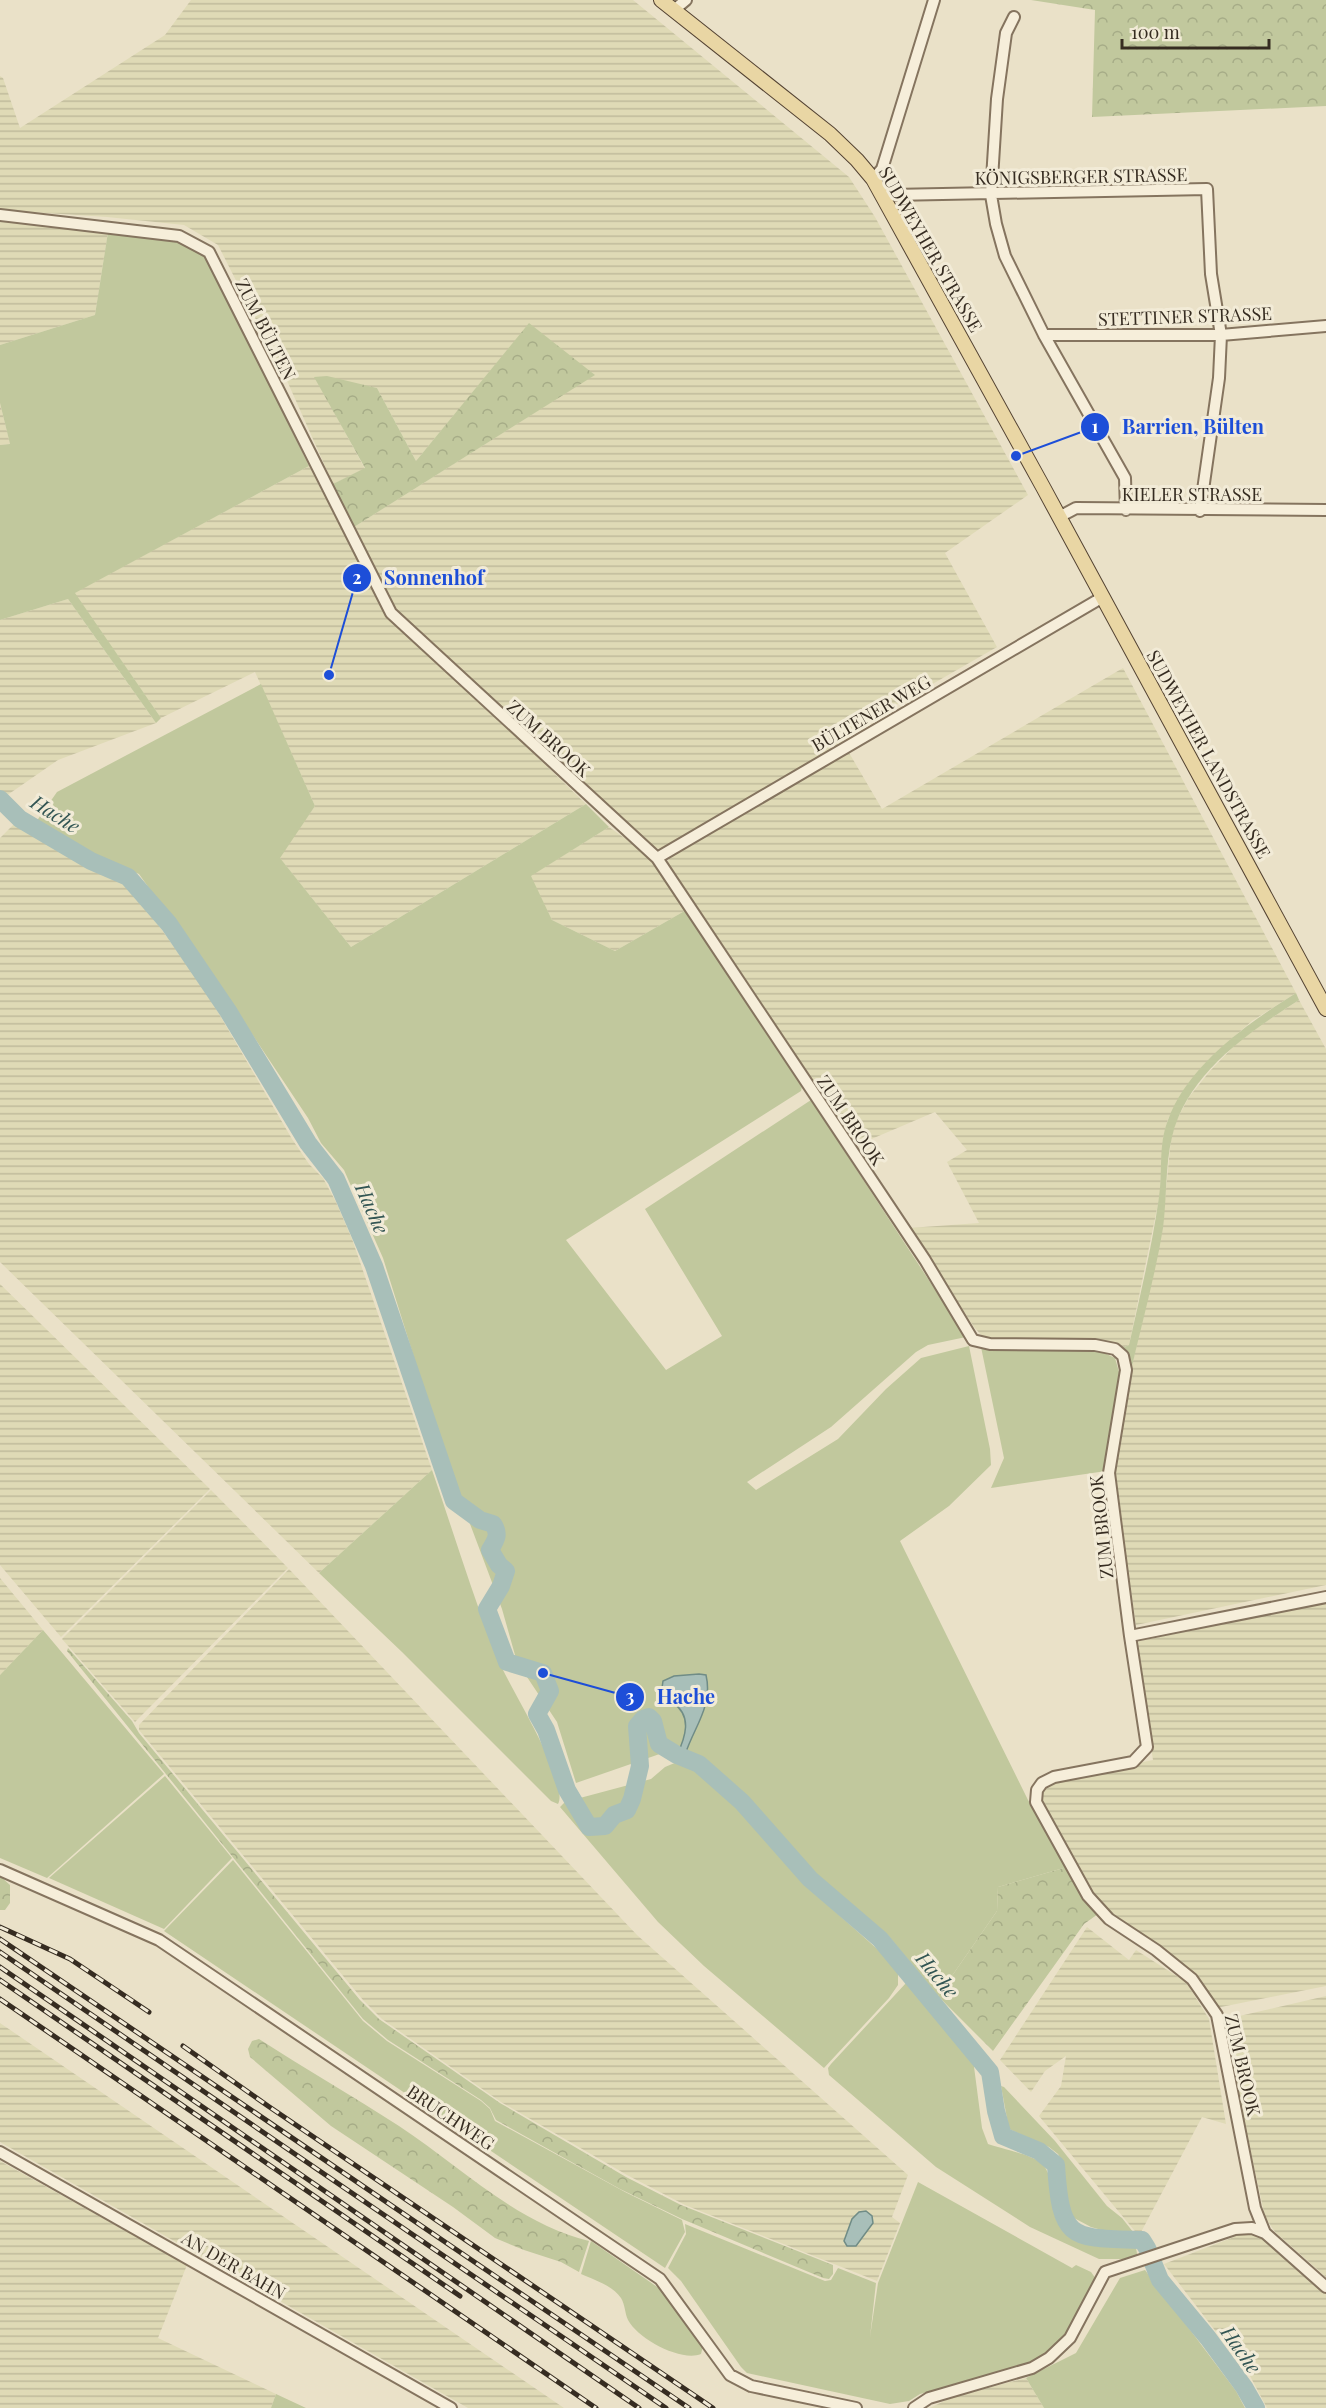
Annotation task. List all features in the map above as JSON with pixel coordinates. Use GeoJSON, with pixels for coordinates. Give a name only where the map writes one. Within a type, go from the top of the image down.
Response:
{"type":"FeatureCollection","features":[{"type":"Feature","properties":{"kind":"main road","name":"SUDWEYHER STRASSE"},"geometry":{"type":"LineString","coordinates":[[661,0],[830,134],[873,179],[1059,517]]}},
{"type":"Feature","properties":{"kind":"main road","name":"SUDWEYHER LANDSTRASSE"},"geometry":{"type":"LineString","coordinates":[[1059,517],[1326,1009]]}},
{"type":"Feature","properties":{"kind":"street"},"geometry":{"type":"LineString","coordinates":[[674,10],[686,0]]}},
{"type":"Feature","properties":{"kind":"street"},"geometry":{"type":"LineString","coordinates":[[873,179],[882,169],[934,0]]}},
{"type":"Feature","properties":{"kind":"street"},"geometry":{"type":"LineString","coordinates":[[1014,16],[1006,33],[997,99],[991,195],[996,224],[1005,256],[1044,335],[1125,478],[1126,510]]}},
{"type":"Feature","properties":{"kind":"street","name":"KÖNIGSBERGER STRASSE"},"geometry":{"type":"LineString","coordinates":[[884,197],[892,195],[991,195],[1207,189],[1211,274],[1221,335],[1220,378],[1200,511]]}},
{"type":"Feature","properties":{"kind":"street","name":"ZUM BÜLTEN"},"geometry":{"type":"LineString","coordinates":[[0,215],[179,236],[209,252],[391,614]]}},
{"type":"Feature","properties":{"kind":"street","name":"STETTINER STRASSE"},"geometry":{"type":"LineString","coordinates":[[1044,335],[1221,335],[1326,326]]}},
{"type":"Feature","properties":{"kind":"street","name":"KIELER STRASSE"},"geometry":{"type":"LineString","coordinates":[[1059,517],[1076,508],[1200,511],[1326,510]]}},
{"type":"Feature","properties":{"kind":"street","name":"BÜLTENER WEG"},"geometry":{"type":"LineString","coordinates":[[657,858],[1102,597]]}},
{"type":"Feature","properties":{"kind":"street","name":"ZUM BROOK"},"geometry":{"type":"LineString","coordinates":[[391,614],[657,858],[925,1260],[973,1340],[990,1344],[1095,1345],[1115,1349],[1123,1356],[1126,1370],[1110,1473],[1130,1636],[1147,1747],[1133,1762],[1054,1777],[1042,1783],[1036,1790],[1036,1802],[1088,1896],[1109,1919],[1156,1950],[1192,1979],[1217,2015],[1255,2208],[1265,2233]]}},
{"type":"Feature","properties":{"kind":"street"},"geometry":{"type":"LineString","coordinates":[[1130,1636],[1326,1597]]}},
{"type":"Feature","properties":{"kind":"street","name":"BRUCHWEG"},"geometry":{"type":"LineString","coordinates":[[0,1870],[159,1940],[660,2279],[730,2375],[751,2386],[856,2408]]}},
{"type":"Feature","properties":{"kind":"street","name":"AN DER BAHN"},"geometry":{"type":"LineString","coordinates":[[0,2152],[451,2408]]}},
{"type":"Feature","properties":{"kind":"street"},"geometry":{"type":"LineString","coordinates":[[914,2408],[929,2398],[1032,2368],[1049,2358],[1070,2338],[1105,2272],[1235,2229],[1252,2228],[1265,2233],[1326,2287]]}},
{"type":"Feature","properties":{"kind":"shaded area"},"geometry":{"type":"Polygon","coordinates":[[[191,0],[633,0],[849,177],[875,217],[1028,495],[945,553],[997,647],[840,737],[844,745],[675,844],[661,849],[650,847],[391,609],[354,527],[594,375],[529,324],[416,461],[377,388],[315,377],[365,469],[333,484],[288,383],[218,245],[184,225],[0,210],[0,76],[3,78],[20,128],[165,35],[191,0]]]}},
{"type":"Feature","properties":{"kind":"shaded area"},"geometry":{"type":"Polygon","coordinates":[[[0,220],[108,232],[95,315],[0,345],[0,220]]]}},
{"type":"Feature","properties":{"kind":"shaded area"},"geometry":{"type":"Polygon","coordinates":[[[0,403],[10,444],[0,445],[0,403]]]}},
{"type":"Feature","properties":{"kind":"shaded area"},"geometry":{"type":"Polygon","coordinates":[[[309,466],[383,609],[586,804],[351,947],[279,857],[315,806],[255,672],[161,718],[74,593],[309,466]]]}},
{"type":"Feature","properties":{"kind":"shaded area"},"geometry":{"type":"Polygon","coordinates":[[[68,599],[156,723],[58,760],[6,796],[0,790],[0,620],[68,599]]]}},
{"type":"Feature","properties":{"kind":"shaded area"},"geometry":{"type":"Polygon","coordinates":[[[1123,668],[1296,993],[1252,1021],[1203,1066],[1183,1092],[1168,1119],[1163,1139],[1160,1194],[1129,1345],[1122,1348],[1114,1344],[999,1340],[983,1337],[974,1327],[909,1228],[979,1223],[947,1162],[967,1150],[935,1112],[855,1146],[667,864],[670,856],[848,751],[882,809],[1123,668]]]}},
{"type":"Feature","properties":{"kind":"shaded area"},"geometry":{"type":"Polygon","coordinates":[[[14,824],[95,871],[121,880],[133,889],[208,995],[292,1139],[309,1164],[323,1178],[352,1239],[432,1470],[319,1573],[0,1262],[0,838],[14,824]]]}},
{"type":"Feature","properties":{"kind":"shaded area"},"geometry":{"type":"Polygon","coordinates":[[[609,827],[657,861],[688,909],[615,951],[552,920],[530,876],[609,827]]]}},
{"type":"Feature","properties":{"kind":"shaded area"},"geometry":{"type":"Polygon","coordinates":[[[1299,1000],[1326,1049],[1326,1585],[1136,1625],[1114,1477],[1130,1375],[1162,1230],[1171,1139],[1176,1121],[1189,1097],[1210,1071],[1235,1045],[1299,1000]]]}},
{"type":"Feature","properties":{"kind":"shaded area"},"geometry":{"type":"Polygon","coordinates":[[[0,1284],[210,1489],[61,1637],[0,1565],[0,1284]]]}},
{"type":"Feature","properties":{"kind":"shaded area"},"geometry":{"type":"Polygon","coordinates":[[[211,1490],[288,1568],[135,1722],[62,1639],[211,1490]]]}},
{"type":"Feature","properties":{"kind":"shaded area"},"geometry":{"type":"Polygon","coordinates":[[[289,1569],[637,1935],[908,2175],[892,2217],[900,2223],[877,2281],[685,2205],[627,2175],[501,2102],[382,2019],[363,2000],[139,1730],[139,1725],[289,1569]]]}},
{"type":"Feature","properties":{"kind":"shaded area"},"geometry":{"type":"Polygon","coordinates":[[[0,1578],[43,1630],[0,1675],[0,1578]]]}},
{"type":"Feature","properties":{"kind":"shaded area"},"geometry":{"type":"Polygon","coordinates":[[[1326,1603],[1326,1986],[1216,2008],[1195,1977],[1111,1916],[1092,1894],[1041,1801],[1041,1793],[1052,1781],[1153,1760],[1135,1645],[1140,1641],[1326,1603]]]}},
{"type":"Feature","properties":{"kind":"shaded area"},"geometry":{"type":"Polygon","coordinates":[[[1087,1927],[1129,1960],[1136,1950],[1186,1982],[1209,2019],[1226,2124],[1202,2117],[1139,2236],[1039,2116],[1061,2086],[1066,2056],[1045,2071],[1031,2092],[1000,2060],[1087,1927]]]}},
{"type":"Feature","properties":{"kind":"shaded area"},"geometry":{"type":"Polygon","coordinates":[[[1326,1996],[1326,2277],[1275,2232],[1265,2217],[1222,2020],[1326,1996]]]}},
{"type":"Feature","properties":{"kind":"shaded area"},"geometry":{"type":"Polygon","coordinates":[[[0,2023],[564,2408],[468,2408],[0,2142],[0,2023]]]}},
{"type":"Feature","properties":{"kind":"shaded area"},"geometry":{"type":"Polygon","coordinates":[[[0,2161],[187,2265],[158,2338],[276,2394],[271,2408],[0,2408],[0,2161]]]}},
{"type":"Feature","properties":{"kind":"shaded area"},"geometry":{"type":"Polygon","coordinates":[[[1247,2232],[1266,2239],[1326,2293],[1326,2408],[1267,2408],[1250,2376],[1164,2264],[1247,2232]]]}},
{"type":"Feature","properties":{"kind":"shaded area"},"geometry":{"type":"Polygon","coordinates":[[[1026,2378],[1044,2408],[930,2408],[950,2398],[1026,2378]]]}},
{"type":"Feature","properties":{"kind":"green space"},"geometry":{"type":"Polygon","coordinates":[[[1031,0],[1326,0],[1326,106],[1092,117],[1095,10],[1031,0]]]}},
{"type":"Feature","properties":{"kind":"green space"},"geometry":{"type":"Polygon","coordinates":[[[108,232],[176,240],[206,257],[309,466],[75,593],[161,718],[156,723],[68,599],[0,620],[0,445],[10,444],[0,403],[0,345],[95,315],[108,232]]]}},
{"type":"Feature","properties":{"kind":"green space"},"geometry":{"type":"Polygon","coordinates":[[[529,323],[595,375],[354,527],[333,484],[365,468],[314,377],[327,376],[377,388],[416,461],[529,323]]]}},
{"type":"Feature","properties":{"kind":"green space"},"geometry":{"type":"Polygon","coordinates":[[[261,684],[315,806],[280,858],[351,947],[586,804],[609,827],[531,876],[552,920],[615,951],[688,909],[802,1086],[801,1091],[566,1240],[666,1370],[722,1336],[645,1209],[811,1100],[966,1337],[928,1345],[916,1352],[831,1427],[747,1482],[756,1490],[838,1439],[886,1389],[921,1358],[969,1346],[990,1449],[991,1465],[949,1506],[900,1541],[1028,1800],[1067,1867],[998,1887],[997,1911],[938,1996],[887,1934],[818,1876],[746,1797],[704,1761],[677,1748],[576,1783],[557,1722],[517,1662],[502,1609],[446,1460],[383,1258],[344,1170],[321,1143],[308,1118],[236,1010],[139,874],[95,856],[36,822],[57,792],[261,684]]]}},
{"type":"Feature","properties":{"kind":"green space"},"geometry":{"type":"Polygon","coordinates":[[[1296,993],[1299,1000],[1260,1026],[1222,1057],[1191,1094],[1180,1114],[1170,1148],[1160,1246],[1130,1375],[1129,1360],[1122,1348],[1129,1345],[1149,1253],[1159,1197],[1163,1139],[1168,1120],[1177,1100],[1190,1081],[1222,1047],[1296,993]]]}},
{"type":"Feature","properties":{"kind":"green space"},"geometry":{"type":"Polygon","coordinates":[[[981,1347],[1100,1351],[1115,1358],[1119,1372],[1106,1471],[991,1488],[1004,1458],[981,1347]]]}},
{"type":"Feature","properties":{"kind":"green space"},"geometry":{"type":"Polygon","coordinates":[[[432,1470],[496,1654],[543,1746],[554,1773],[560,1796],[558,1804],[551,1801],[402,1652],[319,1573],[432,1470]]]}},
{"type":"Feature","properties":{"kind":"green space"},"geometry":{"type":"Polygon","coordinates":[[[43,1630],[164,1774],[47,1878],[0,1858],[0,1675],[43,1630]]]}},
{"type":"Feature","properties":{"kind":"green space"},"geometry":{"type":"Polygon","coordinates":[[[68,1648],[132,1721],[139,1733],[360,2000],[379,2019],[500,2103],[626,2177],[681,2205],[833,2265],[833,2274],[829,2279],[682,2219],[620,2189],[496,2120],[490,2108],[481,2100],[388,2040],[363,2019],[67,1651],[68,1648]]]}},
{"type":"Feature","properties":{"kind":"green space"},"geometry":{"type":"Polygon","coordinates":[[[677,1762],[696,1767],[739,1807],[803,1883],[885,1956],[898,1973],[898,1985],[889,1998],[824,2068],[704,1966],[658,1922],[560,1807],[565,1802],[651,1779],[665,1767],[677,1762]]]}},
{"type":"Feature","properties":{"kind":"green space"},"geometry":{"type":"Polygon","coordinates":[[[165,1776],[232,1858],[164,1929],[49,1878],[165,1776]]]}},
{"type":"Feature","properties":{"kind":"green space"},"geometry":{"type":"Polygon","coordinates":[[[233,1860],[363,2021],[387,2041],[481,2101],[490,2109],[495,2121],[625,2192],[682,2220],[685,2232],[665,2268],[164,1931],[233,1860]]]}},
{"type":"Feature","properties":{"kind":"green space"},"geometry":{"type":"Polygon","coordinates":[[[1067,1867],[1098,1914],[1084,1924],[993,2051],[938,1996],[997,1911],[998,1887],[1067,1867]]]}},
{"type":"Feature","properties":{"kind":"green space"},"geometry":{"type":"Polygon","coordinates":[[[0,1876],[10,1885],[10,1903],[5,1910],[0,1910],[0,1876]]]}},
{"type":"Feature","properties":{"kind":"green space"},"geometry":{"type":"Polygon","coordinates":[[[906,1983],[973,2059],[982,2128],[988,2144],[1023,2154],[1041,2163],[1049,2177],[1055,2215],[1065,2232],[1081,2241],[1136,2248],[1138,2259],[1099,2259],[1030,2227],[936,2167],[829,2075],[828,2068],[831,2064],[906,1983]]]}},
{"type":"Feature","properties":{"kind":"green space"},"geometry":{"type":"Polygon","coordinates":[[[259,2039],[399,2126],[513,2207],[562,2233],[589,2241],[579,2272],[561,2262],[495,2238],[453,2207],[331,2126],[250,2057],[248,2049],[252,2041],[259,2039]]]}},
{"type":"Feature","properties":{"kind":"green space"},"geometry":{"type":"Polygon","coordinates":[[[1001,2086],[1055,2141],[1107,2206],[1122,2218],[1137,2237],[1134,2239],[1091,2227],[1074,2218],[1068,2210],[1063,2163],[1058,2154],[1049,2147],[1009,2129],[1001,2086]]]}},
{"type":"Feature","properties":{"kind":"green space"},"geometry":{"type":"Polygon","coordinates":[[[918,2182],[1072,2268],[1076,2265],[1091,2272],[1096,2279],[1064,2339],[1047,2356],[1028,2364],[920,2394],[909,2401],[890,2404],[747,2373],[681,2281],[668,2268],[686,2234],[685,2224],[825,2281],[831,2280],[838,2268],[876,2283],[870,2337],[878,2283],[918,2182]]]}},
{"type":"Feature","properties":{"kind":"green space"},"geometry":{"type":"Polygon","coordinates":[[[591,2241],[663,2291],[703,2346],[701,2354],[683,2355],[650,2341],[628,2320],[622,2300],[617,2293],[602,2283],[581,2274],[591,2241]]]}},
{"type":"Feature","properties":{"kind":"green space"},"geometry":{"type":"Polygon","coordinates":[[[1145,2270],[1236,2391],[1245,2408],[1044,2408],[1026,2378],[1076,2353],[1120,2278],[1145,2270]]]}},
{"type":"Feature","properties":{"kind":"green space"},"geometry":{"type":"Polygon","coordinates":[[[276,2394],[306,2408],[271,2408],[276,2394]]]}},
{"type":"Feature","properties":{"kind":"water"},"geometry":{"type":"Polygon","coordinates":[[[706,1675],[707,1696],[702,1715],[686,1752],[699,1764],[677,1755],[685,1735],[685,1721],[679,1708],[661,1695],[663,1681],[674,1676],[706,1675]]]}},
{"type":"Feature","properties":{"kind":"water"},"geometry":{"type":"Polygon","coordinates":[[[866,2211],[872,2216],[873,2223],[856,2246],[847,2246],[844,2241],[852,2219],[859,2212],[866,2211]]]}},
{"type":"Feature","properties":{"kind":"waterway","name":"Hache"},"geometry":{"type":"LineString","coordinates":[[0,799],[20,819],[91,861],[128,877],[169,924],[228,1011],[308,1143],[336,1179],[374,1266],[454,1501],[480,1520],[493,1524],[495,1528],[496,1537],[490,1550],[499,1565],[506,1571],[501,1586],[487,1609],[507,1662],[543,1673],[550,1691],[537,1714],[546,1730],[567,1790],[589,1827],[605,1826],[614,1815],[627,1810],[640,1766],[637,1726],[643,1719],[649,1717],[653,1721],[659,1744],[699,1764],[742,1802],[810,1879],[880,1939],[990,2072],[996,2111],[1003,2136],[1039,2151],[1056,2165],[1061,2208],[1066,2222],[1074,2230],[1084,2235],[1142,2240],[1160,2280],[1208,2338],[1244,2387],[1256,2408]]}},
{"type":"Feature","properties":{"kind":"railway"},"geometry":{"type":"LineString","coordinates":[[0,1927],[70,1959],[149,2012]]}},
{"type":"Feature","properties":{"kind":"railway"},"geometry":{"type":"LineString","coordinates":[[0,1939],[689,2408]]}},
{"type":"Feature","properties":{"kind":"railway"},"geometry":{"type":"LineString","coordinates":[[0,1952],[666,2408]]}},
{"type":"Feature","properties":{"kind":"railway"},"geometry":{"type":"LineString","coordinates":[[0,1967],[639,2408]]}},
{"type":"Feature","properties":{"kind":"railway"},"geometry":{"type":"LineString","coordinates":[[0,1980],[460,2296]]}},
{"type":"Feature","properties":{"kind":"railway"},"geometry":{"type":"LineString","coordinates":[[0,1999],[596,2408]]}},
{"type":"Feature","properties":{"kind":"railway"},"geometry":{"type":"LineString","coordinates":[[183,2046],[713,2408]]}},
{"type":"Feature","properties":{"kind":"place","name":"Barrien, Bülten"},"geometry":{"type":"Point","coordinates":[1016,456]}},
{"type":"Feature","properties":{"kind":"place","name":"Sonnenhof"},"geometry":{"type":"Point","coordinates":[329,675]}},
{"type":"Feature","properties":{"kind":"place","name":"Hache"},"geometry":{"type":"Point","coordinates":[543,1673]}}]}
